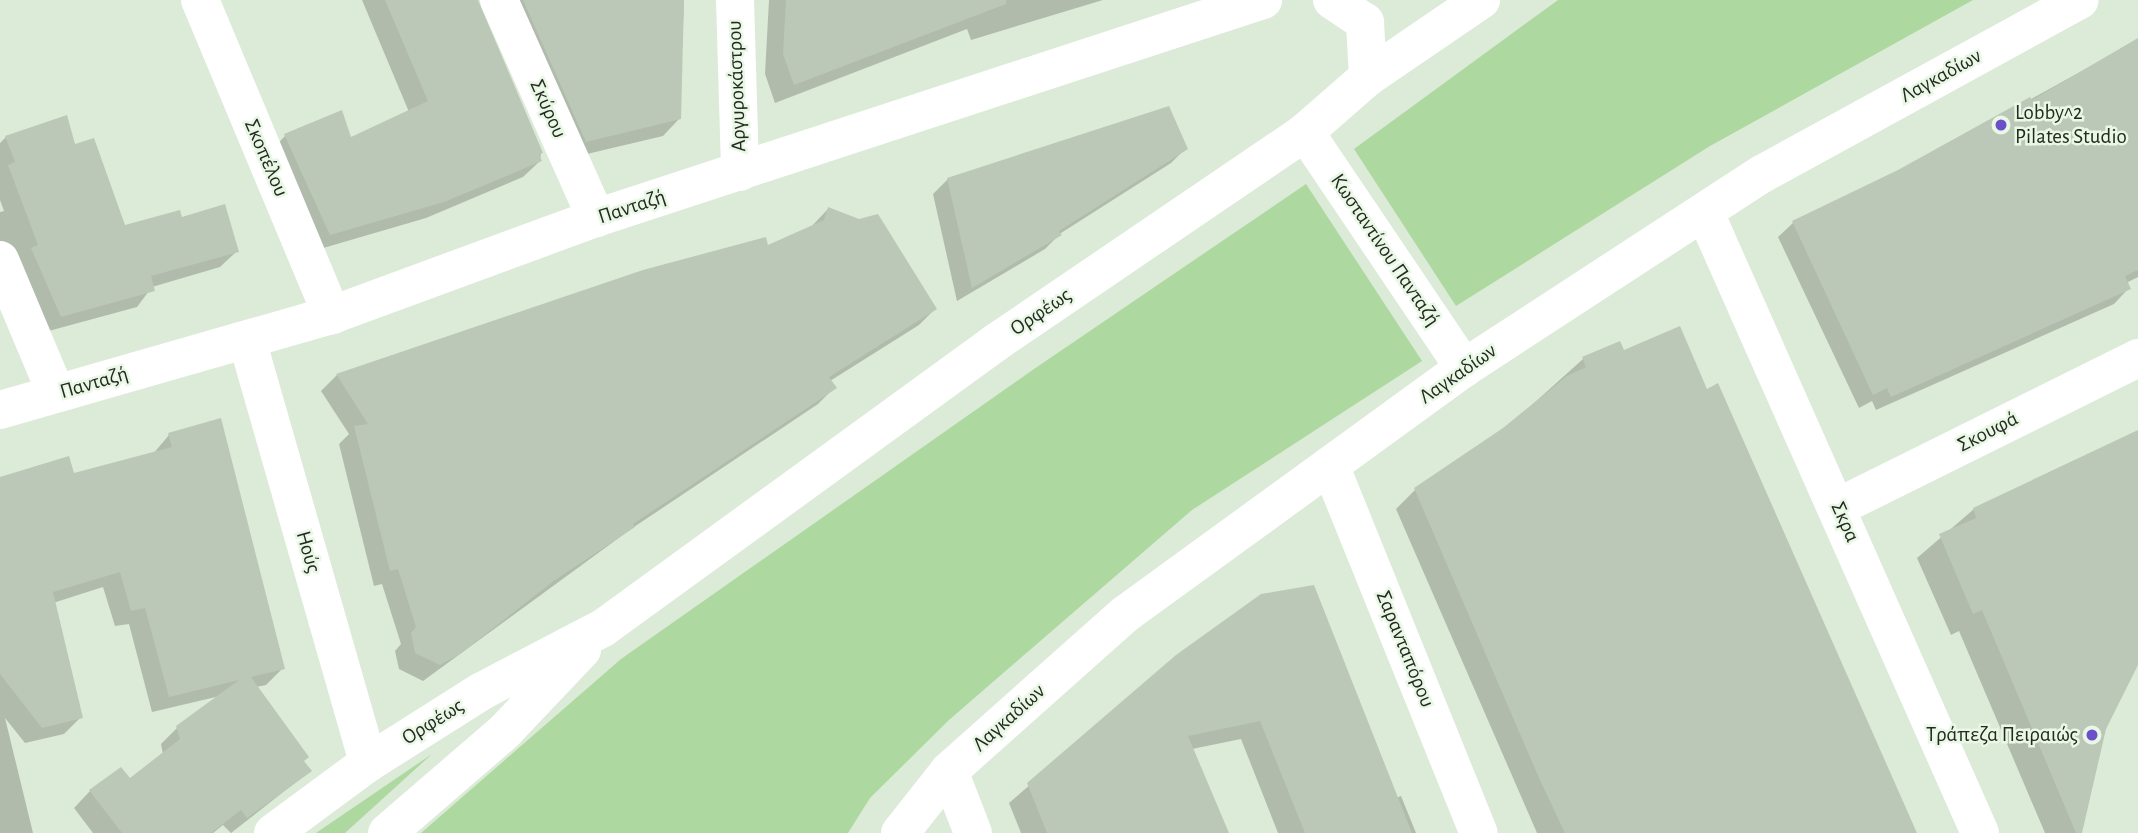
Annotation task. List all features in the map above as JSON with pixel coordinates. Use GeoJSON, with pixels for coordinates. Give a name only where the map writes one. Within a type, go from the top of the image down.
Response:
{"type":"FeatureCollection","features":[{"type":"Feature","properties":{"kind":"street","name":"Σκοπέλου"},"geometry":{"type":"LineString","coordinates":[[200,0],[332,315]]}},
{"type":"Feature","properties":{"kind":"street","name":"Σκύρου"},"geometry":{"type":"LineString","coordinates":[[499,0],[596,218]]}},
{"type":"Feature","properties":{"kind":"street","name":"Αργυροκάστρου"},"geometry":{"type":"LineString","coordinates":[[735,0],[740,172]]}},
{"type":"Feature","properties":{"kind":"street","name":"Πανταζή"},"geometry":{"type":"LineString","coordinates":[[0,410],[332,315],[596,218],[740,172],[1224,5],[1264,0]]}},
{"type":"Feature","properties":{"kind":"street"},"geometry":{"type":"LineString","coordinates":[[1332,0],[1365,22],[1367,78]]}},
{"type":"Feature","properties":{"kind":"street","name":"Ορφέως"},"geometry":{"type":"LineString","coordinates":[[273,833],[368,763],[482,691],[603,628],[995,343],[1305,132],[1367,78],[1481,0]]}},
{"type":"Feature","properties":{"kind":"street","name":"Λαγκαδίων"},"geometry":{"type":"LineString","coordinates":[[900,833],[948,771],[1125,615],[1464,368],[1762,174],[2080,0]]}},
{"type":"Feature","properties":{"kind":"street","name":"Κωσταντίνου Πανταζή"},"geometry":{"type":"LineString","coordinates":[[1305,132],[1464,368]]}},
{"type":"Feature","properties":{"kind":"street","name":"Σκρα"},"geometry":{"type":"LineString","coordinates":[[1705,213],[1838,507],[1980,833]]}},
{"type":"Feature","properties":{"kind":"street"},"geometry":{"type":"LineString","coordinates":[[0,260],[57,393]]}},
{"type":"Feature","properties":{"kind":"street","name":"Ηούς"},"geometry":{"type":"LineString","coordinates":[[247,340],[368,763]]}},
{"type":"Feature","properties":{"kind":"street","name":"Σκουφά"},"geometry":{"type":"LineString","coordinates":[[1838,507],[2138,358]]}},
{"type":"Feature","properties":{"kind":"street","name":"Σαρανταπόρου"},"geometry":{"type":"LineString","coordinates":[[1330,465],[1479,833]]}},
{"type":"Feature","properties":{"kind":"street","name":"Ορφέως"},"geometry":{"type":"LineString","coordinates":[[387,833],[505,731],[603,628]]}},
{"type":"Feature","properties":{"kind":"street"},"geometry":{"type":"LineString","coordinates":[[948,771],[973,833]]}},
{"type":"Feature","properties":{"kind":"green space"},"geometry":{"type":"Polygon","coordinates":[[[1558,0],[1973,0],[1710,146],[1456,306],[1354,149],[1558,0]]]}},
{"type":"Feature","properties":{"kind":"green space"},"geometry":{"type":"Polygon","coordinates":[[[1306,184],[1422,361],[1192,510],[949,720],[870,798],[848,833],[421,833],[621,659],[1034,369],[1306,184]]]}},
{"type":"Feature","properties":{"kind":"green space"},"geometry":{"type":"Polygon","coordinates":[[[432,754],[345,833],[316,833],[432,754]]]}},
{"type":"Feature","properties":{"kind":"building"},"geometry":{"type":"Polygon","coordinates":[[[385,0],[478,0],[543,153],[539,154],[542,161],[444,202],[330,235],[284,134],[342,110],[351,137],[428,101],[385,0]]]}},
{"type":"Feature","properties":{"kind":"building"},"geometry":{"type":"Polygon","coordinates":[[[523,0],[684,0],[681,119],[586,142],[523,0]]]}},
{"type":"Feature","properties":{"kind":"building"},"geometry":{"type":"Polygon","coordinates":[[[786,0],[1006,0],[1006,4],[794,85],[783,54],[786,0]]]}},
{"type":"Feature","properties":{"kind":"building"},"geometry":{"type":"Polygon","coordinates":[[[2138,38],[2138,270],[2125,276],[2131,289],[1891,397],[1887,388],[1873,395],[1792,221],[1898,170],[2030,97],[2032,100],[2138,38]]]}},
{"type":"Feature","properties":{"kind":"building"},"geometry":{"type":"Polygon","coordinates":[[[1169,106],[1188,149],[1059,231],[1062,235],[972,288],[947,178],[1169,106]]]}},
{"type":"Feature","properties":{"kind":"building"},"geometry":{"type":"Polygon","coordinates":[[[67,115],[75,144],[94,138],[125,225],[180,210],[182,217],[225,204],[239,252],[151,276],[155,291],[61,317],[31,248],[38,245],[8,165],[15,162],[5,136],[67,115]]]}},
{"type":"Feature","properties":{"kind":"building"},"geometry":{"type":"Polygon","coordinates":[[[828,207],[859,219],[878,214],[937,309],[829,377],[837,388],[633,524],[635,527],[555,580],[460,654],[440,665],[415,653],[411,633],[416,627],[398,569],[390,571],[354,426],[368,424],[336,374],[643,270],[766,237],[768,245],[824,220],[828,207]]]}},
{"type":"Feature","properties":{"kind":"building"},"geometry":{"type":"Polygon","coordinates":[[[1680,326],[1707,389],[1718,383],[1917,833],[1565,833],[1539,778],[1414,488],[1503,428],[1567,376],[1586,367],[1582,357],[1620,341],[1624,350],[1680,326]]]}},
{"type":"Feature","properties":{"kind":"building"},"geometry":{"type":"Polygon","coordinates":[[[221,418],[285,669],[251,677],[309,757],[304,761],[312,771],[247,818],[241,810],[211,833],[122,833],[89,790],[121,767],[130,778],[180,739],[176,726],[239,680],[169,697],[145,608],[131,611],[120,572],[53,592],[83,718],[42,728],[0,674],[0,477],[69,456],[74,473],[172,447],[168,433],[221,418]]]}},
{"type":"Feature","properties":{"kind":"building"},"geometry":{"type":"Polygon","coordinates":[[[2138,430],[2138,665],[2106,729],[2082,833],[2076,833],[1982,610],[1973,614],[1939,534],[1976,518],[1973,508],[2138,430]]]}},
{"type":"Feature","properties":{"kind":"building"},"geometry":{"type":"Polygon","coordinates":[[[1314,585],[1412,833],[1305,833],[1260,721],[1188,736],[1229,833],[1047,833],[1027,783],[1176,655],[1261,594],[1314,585]]]}},
{"type":"Feature","properties":{"kind":"place","name":"Lobby^2 Pilates Studio"},"geometry":{"type":"Point","coordinates":[2001,125]}},
{"type":"Feature","properties":{"kind":"place","name":"Τράπεζα Πειραιώς"},"geometry":{"type":"Point","coordinates":[2092,735]}}]}
